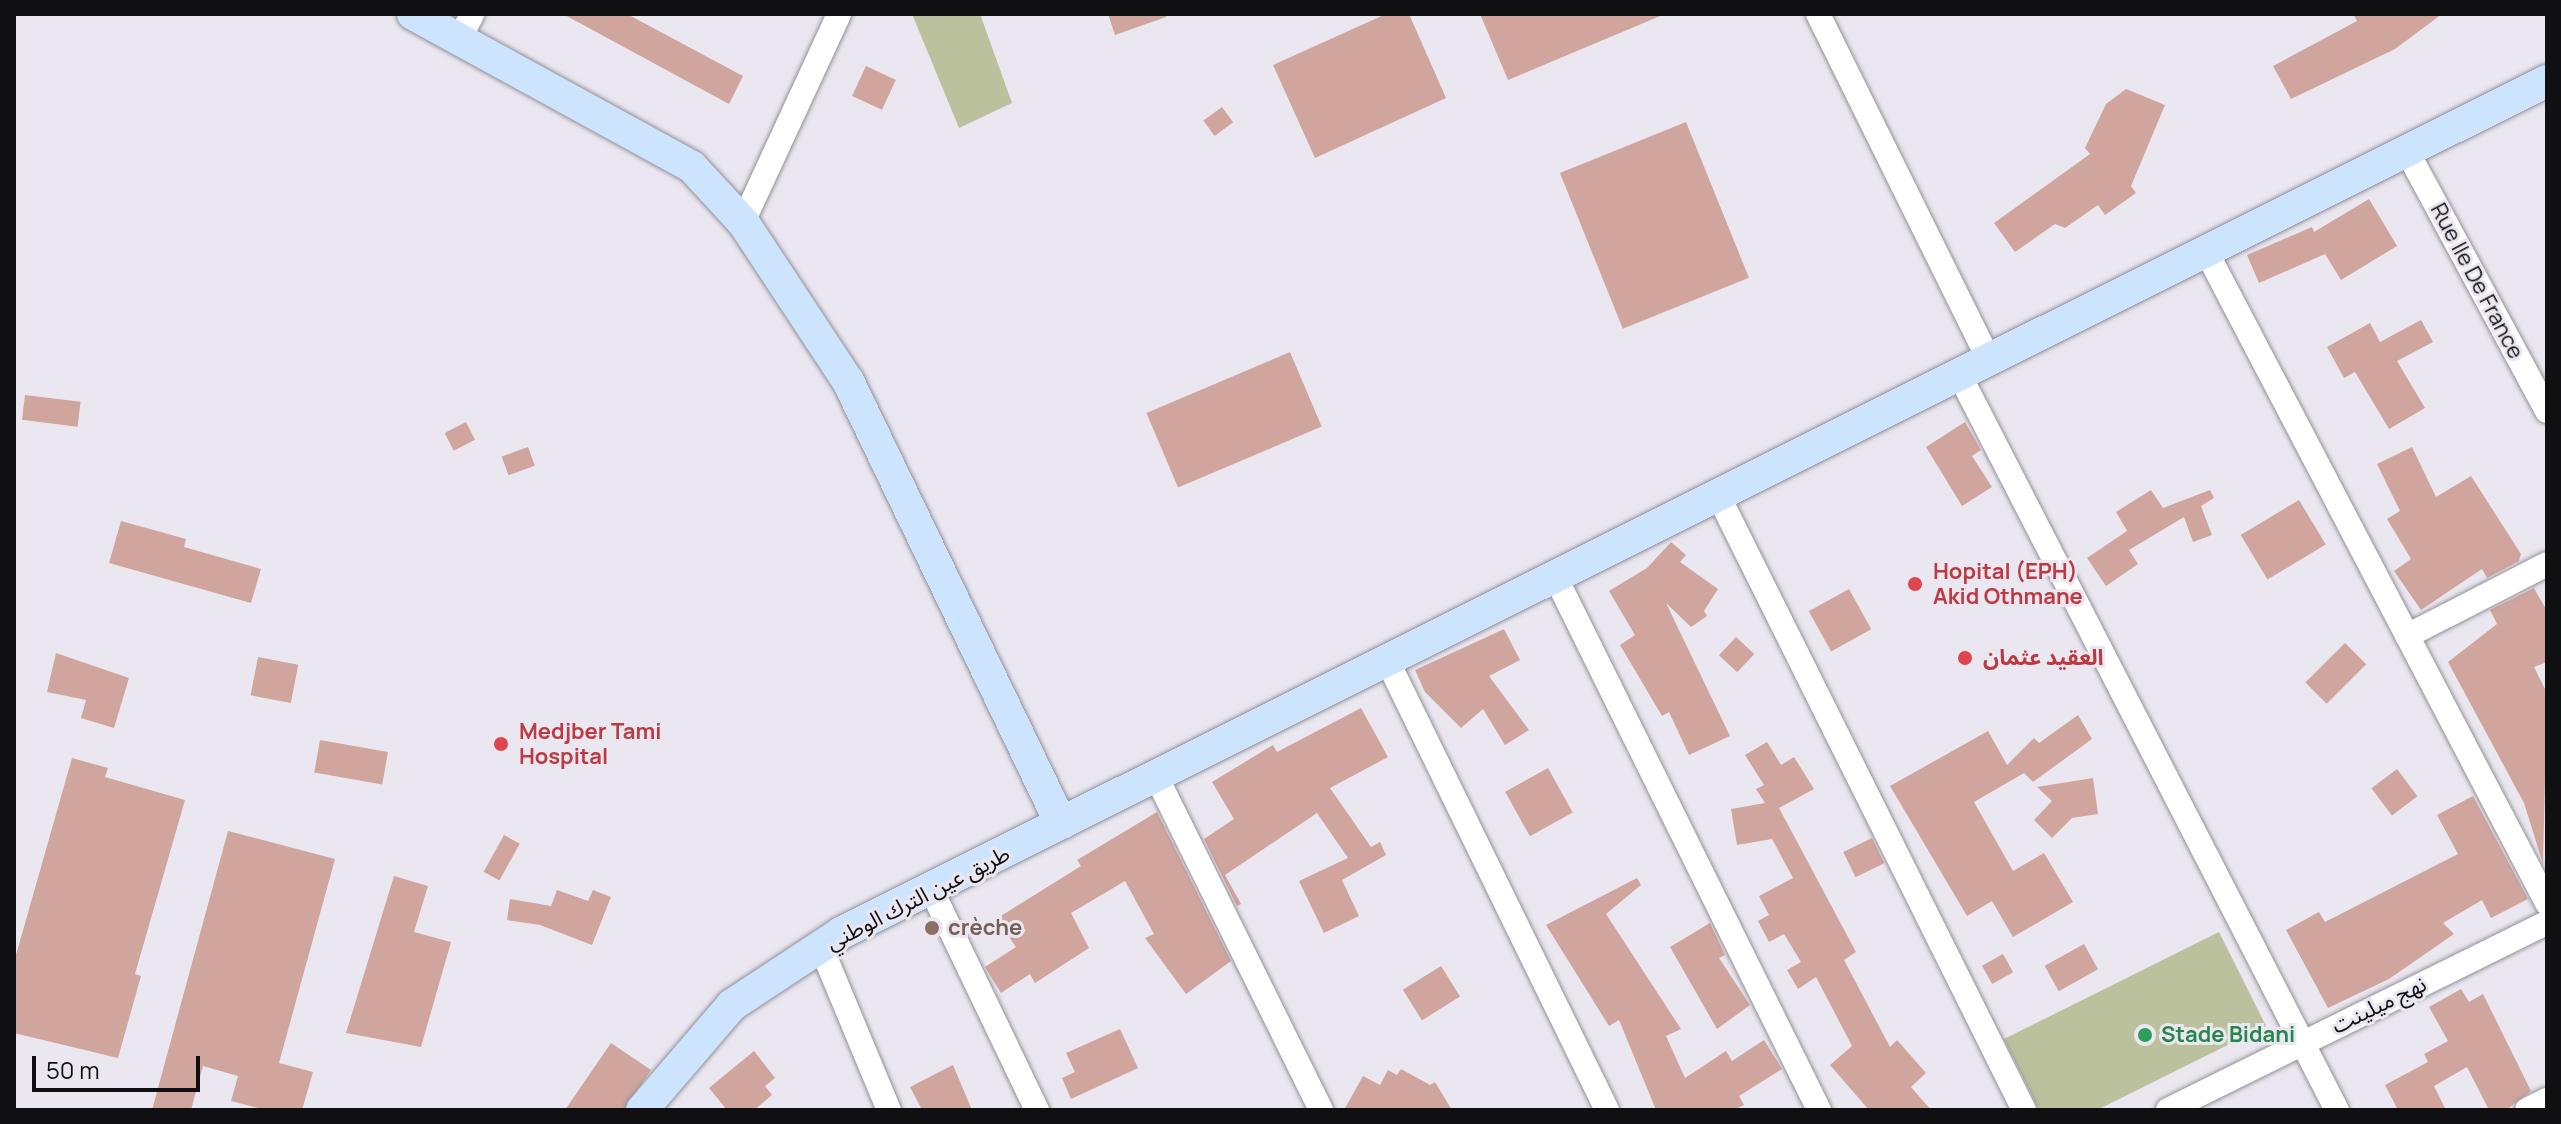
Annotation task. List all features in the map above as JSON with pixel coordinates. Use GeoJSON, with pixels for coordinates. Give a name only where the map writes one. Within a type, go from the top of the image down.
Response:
{"type":"FeatureCollection","features":[{"type":"Feature","properties":{"kind":"main road"},"geometry":{"type":"LineString","coordinates":[[413,14],[466,26],[692,167],[743,222],[848,381],[1061,823]]}},
{"type":"Feature","properties":{"kind":"main road","name":"طريق عين الترك الوطني"},"geometry":{"type":"LineString","coordinates":[[647,1108],[732,1005],[821,947],[1061,823],[2547,81]]}},
{"type":"Feature","properties":{"kind":"street"},"geometry":{"type":"LineString","coordinates":[[743,222],[839,14]]}},
{"type":"Feature","properties":{"kind":"street"},"geometry":{"type":"LineString","coordinates":[[1818,14],[1989,360]]}},
{"type":"Feature","properties":{"kind":"street","name":"Rue Ile De France"},"geometry":{"type":"LineString","coordinates":[[2407,151],[2547,411]]}},
{"type":"Feature","properties":{"kind":"street"},"geometry":{"type":"LineString","coordinates":[[2206,251],[2547,903]]}},
{"type":"Feature","properties":{"kind":"street"},"geometry":{"type":"LineString","coordinates":[[1959,374],[2337,1110]]}},
{"type":"Feature","properties":{"kind":"street"},"geometry":{"type":"LineString","coordinates":[[1718,495],[2024,1110]]}},
{"type":"Feature","properties":{"kind":"street"},"geometry":{"type":"LineString","coordinates":[[2407,636],[2547,564]]}},
{"type":"Feature","properties":{"kind":"street"},"geometry":{"type":"LineString","coordinates":[[1555,576],[1819,1110]]}},
{"type":"Feature","properties":{"kind":"street"},"geometry":{"type":"LineString","coordinates":[[1387,660],[1607,1110]]}},
{"type":"Feature","properties":{"kind":"street"},"geometry":{"type":"LineString","coordinates":[[1156,776],[1321,1110]]}},
{"type":"Feature","properties":{"kind":"street"},"geometry":{"type":"LineString","coordinates":[[932,891],[1037,1110]]}},
{"type":"Feature","properties":{"kind":"street","name":"نهج ميلينت"},"geometry":{"type":"LineString","coordinates":[[2168,1110],[2303,1042],[2544,931]]}},
{"type":"Feature","properties":{"kind":"street"},"geometry":{"type":"LineString","coordinates":[[821,947],[889,1110]]}},
{"type":"Feature","properties":{"kind":"street"},"geometry":{"type":"LineString","coordinates":[[2527,1110],[2547,1100]]}},
{"type":"Feature","properties":{"kind":"green space"},"geometry":{"type":"Polygon","coordinates":[[[912,14],[980,14],[1012,103],[959,128],[912,14]]]}},
{"type":"Feature","properties":{"kind":"green space"},"geometry":{"type":"Polygon","coordinates":[[[2219,932],[2266,1026],[2097,1110],[2039,1110],[2004,1039],[2219,932]]]}},
{"type":"Feature","properties":{"kind":"building"},"geometry":{"type":"Polygon","coordinates":[[[563,14],[627,14],[743,76],[729,104],[563,14]]]}},
{"type":"Feature","properties":{"kind":"building"},"geometry":{"type":"Polygon","coordinates":[[[1108,14],[1165,14],[1166,17],[1115,35],[1108,14]]]}},
{"type":"Feature","properties":{"kind":"building"},"geometry":{"type":"Polygon","coordinates":[[[1386,14],[1409,14],[1446,98],[1315,158],[1273,65],[1386,14]]]}},
{"type":"Feature","properties":{"kind":"building"},"geometry":{"type":"Polygon","coordinates":[[[1480,14],[1665,14],[1508,80],[1480,14]]]}},
{"type":"Feature","properties":{"kind":"building"},"geometry":{"type":"Polygon","coordinates":[[[2353,14],[2442,14],[2395,49],[2291,99],[2273,66],[2357,21],[2353,14]]]}},
{"type":"Feature","properties":{"kind":"building"},"geometry":{"type":"Polygon","coordinates":[[[866,66],[896,80],[882,110],[852,96],[866,66]]]}},
{"type":"Feature","properties":{"kind":"building"},"geometry":{"type":"Polygon","coordinates":[[[2126,89],[2165,105],[2131,186],[2136,193],[2105,215],[2098,205],[2065,228],[2055,224],[2015,252],[1994,223],[2090,154],[2085,148],[2106,104],[2126,89]]]}},
{"type":"Feature","properties":{"kind":"building"},"geometry":{"type":"Polygon","coordinates":[[[1222,107],[1233,122],[1215,136],[1203,121],[1222,107]]]}},
{"type":"Feature","properties":{"kind":"building"},"geometry":{"type":"Polygon","coordinates":[[[1686,122],[1749,278],[1623,329],[1560,173],[1686,122]]]}},
{"type":"Feature","properties":{"kind":"building"},"geometry":{"type":"Polygon","coordinates":[[[2369,199],[2397,246],[2341,280],[2325,254],[2259,283],[2247,255],[2312,227],[2314,232],[2369,199]]]}},
{"type":"Feature","properties":{"kind":"building"},"geometry":{"type":"Polygon","coordinates":[[[2421,320],[2433,342],[2397,361],[2425,408],[2389,429],[2355,372],[2344,378],[2327,347],[2370,323],[2380,342],[2421,320]]]}},
{"type":"Feature","properties":{"kind":"building"},"geometry":{"type":"Polygon","coordinates":[[[1290,352],[1322,427],[1178,488],[1146,413],[1290,352]]]}},
{"type":"Feature","properties":{"kind":"building"},"geometry":{"type":"Polygon","coordinates":[[[25,395],[81,402],[78,427],[22,420],[25,395]]]}},
{"type":"Feature","properties":{"kind":"building"},"geometry":{"type":"Polygon","coordinates":[[[466,422],[475,440],[454,451],[445,433],[466,422]]]}},
{"type":"Feature","properties":{"kind":"building"},"geometry":{"type":"Polygon","coordinates":[[[1965,422],[1981,450],[1972,456],[1992,487],[1962,506],[1926,447],[1965,422]]]}},
{"type":"Feature","properties":{"kind":"building"},"geometry":{"type":"Polygon","coordinates":[[[528,447],[535,466],[509,475],[502,457],[528,447]]]}},
{"type":"Feature","properties":{"kind":"building"},"geometry":{"type":"Polygon","coordinates":[[[2412,447],[2436,497],[2471,476],[2521,554],[2519,561],[2487,578],[2482,569],[2421,610],[2394,571],[2411,559],[2387,519],[2400,511],[2377,464],[2412,447]]]}},
{"type":"Feature","properties":{"kind":"building"},"geometry":{"type":"Polygon","coordinates":[[[2151,490],[2163,508],[2210,490],[2214,498],[2201,506],[2212,535],[2193,542],[2184,517],[2129,550],[2138,564],[2106,586],[2087,558],[2127,531],[2116,512],[2151,490]]]}},
{"type":"Feature","properties":{"kind":"building"},"geometry":{"type":"Polygon","coordinates":[[[2299,500],[2326,545],[2267,580],[2241,535],[2299,500]]]}},
{"type":"Feature","properties":{"kind":"building"},"geometry":{"type":"Polygon","coordinates":[[[121,521],[186,539],[184,547],[261,569],[251,603],[109,563],[121,521]]]}},
{"type":"Feature","properties":{"kind":"building"},"geometry":{"type":"Polygon","coordinates":[[[1671,542],[1686,555],[1680,562],[1718,589],[1704,611],[1707,616],[1691,627],[1666,603],[1730,736],[1689,755],[1669,712],[1662,716],[1620,645],[1635,635],[1609,591],[1647,568],[1671,542]]]}},
{"type":"Feature","properties":{"kind":"building"},"geometry":{"type":"Polygon","coordinates":[[[2534,588],[2547,611],[2547,662],[2534,667],[2547,693],[2543,864],[2524,803],[2448,662],[2497,624],[2490,610],[2534,588]]]}},
{"type":"Feature","properties":{"kind":"building"},"geometry":{"type":"Polygon","coordinates":[[[1849,589],[1871,629],[1831,652],[1809,611],[1849,589]]]}},
{"type":"Feature","properties":{"kind":"building"},"geometry":{"type":"Polygon","coordinates":[[[1504,629],[1520,660],[1489,676],[1529,730],[1505,745],[1483,709],[1461,728],[1425,692],[1415,670],[1504,629]]]}},
{"type":"Feature","properties":{"kind":"building"},"geometry":{"type":"Polygon","coordinates":[[[1736,637],[1754,654],[1737,672],[1719,655],[1736,637]]]}},
{"type":"Feature","properties":{"kind":"building"},"geometry":{"type":"Polygon","coordinates":[[[2345,643],[2366,664],[2327,704],[2305,683],[2345,643]]]}},
{"type":"Feature","properties":{"kind":"building"},"geometry":{"type":"Polygon","coordinates":[[[56,653],[129,678],[114,728],[81,718],[86,700],[47,692],[56,653]]]}},
{"type":"Feature","properties":{"kind":"building"},"geometry":{"type":"Polygon","coordinates":[[[258,657],[298,665],[291,703],[251,695],[258,657]]]}},
{"type":"Feature","properties":{"kind":"building"},"geometry":{"type":"Polygon","coordinates":[[[1361,708],[1388,757],[1330,788],[1371,847],[1380,842],[1386,855],[1342,880],[1359,916],[1324,933],[1299,881],[1348,858],[1317,813],[1225,875],[1241,904],[1237,906],[1204,839],[1234,819],[1212,782],[1273,745],[1277,752],[1361,708]]]}},
{"type":"Feature","properties":{"kind":"building"},"geometry":{"type":"Polygon","coordinates":[[[2078,715],[2092,739],[2033,782],[2024,773],[1974,802],[2013,871],[2044,853],[2073,902],[2013,937],[1992,901],[1967,916],[1890,786],[1988,731],[2007,765],[2034,738],[2039,743],[2078,715]]]}},
{"type":"Feature","properties":{"kind":"building"},"geometry":{"type":"Polygon","coordinates":[[[320,740],[388,752],[382,784],[314,772],[320,740]]]}},
{"type":"Feature","properties":{"kind":"building"},"geometry":{"type":"Polygon","coordinates":[[[1767,742],[1781,765],[1794,757],[1814,789],[1779,808],[1856,952],[1844,960],[1890,1047],[1897,1040],[1926,1073],[1911,1087],[1931,1110],[1869,1110],[1830,1065],[1852,1046],[1816,977],[1798,989],[1787,970],[1801,962],[1784,934],[1769,942],[1758,921],[1769,915],[1759,896],[1793,878],[1772,839],[1737,845],[1731,809],[1765,803],[1756,789],[1764,785],[1745,755],[1767,742]]]}},
{"type":"Feature","properties":{"kind":"building"},"geometry":{"type":"Polygon","coordinates":[[[72,758],[108,768],[105,777],[185,800],[135,974],[141,976],[118,1058],[14,1033],[14,962],[72,758]]]}},
{"type":"Feature","properties":{"kind":"building"},"geometry":{"type":"Polygon","coordinates":[[[1548,768],[1573,813],[1530,836],[1505,792],[1548,768]]]}},
{"type":"Feature","properties":{"kind":"building"},"geometry":{"type":"Polygon","coordinates":[[[2397,769],[2417,796],[2392,815],[2371,788],[2397,769]]]}},
{"type":"Feature","properties":{"kind":"building"},"geometry":{"type":"Polygon","coordinates":[[[2093,778],[2098,814],[2072,818],[2052,838],[2034,820],[2052,801],[2037,787],[2093,778]]]}},
{"type":"Feature","properties":{"kind":"building"},"geometry":{"type":"Polygon","coordinates":[[[2473,796],[2528,899],[2491,918],[2482,900],[2443,923],[2454,934],[2389,979],[2328,1008],[2286,930],[2319,912],[2325,922],[2458,854],[2437,815],[2473,796]]]}},
{"type":"Feature","properties":{"kind":"building"},"geometry":{"type":"Polygon","coordinates":[[[1157,812],[1231,961],[1186,994],[1145,938],[1154,934],[1125,881],[1071,913],[1089,948],[1035,983],[1030,974],[1001,993],[985,967],[1016,947],[996,919],[1081,866],[1077,860],[1157,812]]]}},
{"type":"Feature","properties":{"kind":"building"},"geometry":{"type":"Polygon","coordinates":[[[228,831],[335,859],[279,1063],[313,1072],[302,1110],[266,1110],[231,1101],[238,1076],[203,1066],[191,1110],[152,1110],[228,831]]]}},
{"type":"Feature","properties":{"kind":"building"},"geometry":{"type":"Polygon","coordinates":[[[504,835],[520,844],[499,880],[484,872],[504,835]]]}},
{"type":"Feature","properties":{"kind":"building"},"geometry":{"type":"Polygon","coordinates":[[[1872,838],[1884,863],[1856,877],[1843,852],[1872,838]]]}},
{"type":"Feature","properties":{"kind":"building"},"geometry":{"type":"Polygon","coordinates":[[[394,876],[428,886],[414,932],[451,942],[421,1047],[346,1033],[394,876]]]}},
{"type":"Feature","properties":{"kind":"building"},"geometry":{"type":"Polygon","coordinates":[[[1637,878],[1641,885],[1606,914],[1681,1029],[1666,1036],[1685,1078],[1726,1051],[1732,1061],[1764,1040],[1782,1069],[1739,1096],[1744,1105],[1734,1110],[1656,1110],[1619,1020],[1609,1026],[1546,925],[1637,878]]]}},
{"type":"Feature","properties":{"kind":"building"},"geometry":{"type":"Polygon","coordinates":[[[557,890],[588,901],[593,890],[611,897],[592,945],[540,925],[507,920],[510,899],[551,906],[557,890]]]}},
{"type":"Feature","properties":{"kind":"building"},"geometry":{"type":"Polygon","coordinates":[[[1710,923],[1725,955],[1719,958],[1750,1005],[1717,1029],[1670,947],[1710,923]]]}},
{"type":"Feature","properties":{"kind":"building"},"geometry":{"type":"Polygon","coordinates":[[[2084,944],[2098,969],[2059,991],[2045,966],[2084,944]]]}},
{"type":"Feature","properties":{"kind":"building"},"geometry":{"type":"Polygon","coordinates":[[[2003,954],[2013,972],[1992,984],[1982,966],[2003,954]]]}},
{"type":"Feature","properties":{"kind":"building"},"geometry":{"type":"Polygon","coordinates":[[[1441,966],[1460,997],[1422,1020],[1403,990],[1441,966]]]}},
{"type":"Feature","properties":{"kind":"building"},"geometry":{"type":"Polygon","coordinates":[[[2461,989],[2469,1002],[2483,994],[2531,1091],[2506,1110],[2489,1110],[2467,1067],[2434,1086],[2446,1110],[2398,1110],[2385,1085],[2428,1062],[2424,1054],[2448,1041],[2429,1007],[2461,989]]]}},
{"type":"Feature","properties":{"kind":"building"},"geometry":{"type":"Polygon","coordinates":[[[1120,1029],[1138,1068],[1071,1099],[1062,1078],[1075,1072],[1066,1053],[1120,1029]]]}},
{"type":"Feature","properties":{"kind":"building"},"geometry":{"type":"Polygon","coordinates":[[[611,1043],[651,1070],[624,1110],[565,1110],[611,1043]]]}},
{"type":"Feature","properties":{"kind":"building"},"geometry":{"type":"Polygon","coordinates":[[[754,1051],[775,1078],[765,1086],[772,1095],[754,1110],[727,1110],[709,1088],[754,1051]]]}},
{"type":"Feature","properties":{"kind":"building"},"geometry":{"type":"Polygon","coordinates":[[[953,1065],[972,1110],[922,1110],[910,1087],[953,1065]]]}},
{"type":"Feature","properties":{"kind":"building"},"geometry":{"type":"Polygon","coordinates":[[[1401,1069],[1430,1085],[1435,1082],[1452,1110],[1344,1110],[1363,1076],[1380,1085],[1388,1070],[1397,1075],[1401,1069]]]}},
{"type":"Feature","properties":{"kind":"place","name":"Hopital (EPH) Akid Othmane"},"geometry":{"type":"Point","coordinates":[1915,584]}},
{"type":"Feature","properties":{"kind":"place","name":"العقيد عثمان"},"geometry":{"type":"Point","coordinates":[1965,658]}},
{"type":"Feature","properties":{"kind":"place","name":"Medjber Tami Hospital"},"geometry":{"type":"Point","coordinates":[501,744]}},
{"type":"Feature","properties":{"kind":"place","name":"crèche"},"geometry":{"type":"Point","coordinates":[932,928]}},
{"type":"Feature","properties":{"kind":"place","name":"Stade Bidani"},"geometry":{"type":"Point","coordinates":[2145,1035]}}]}
